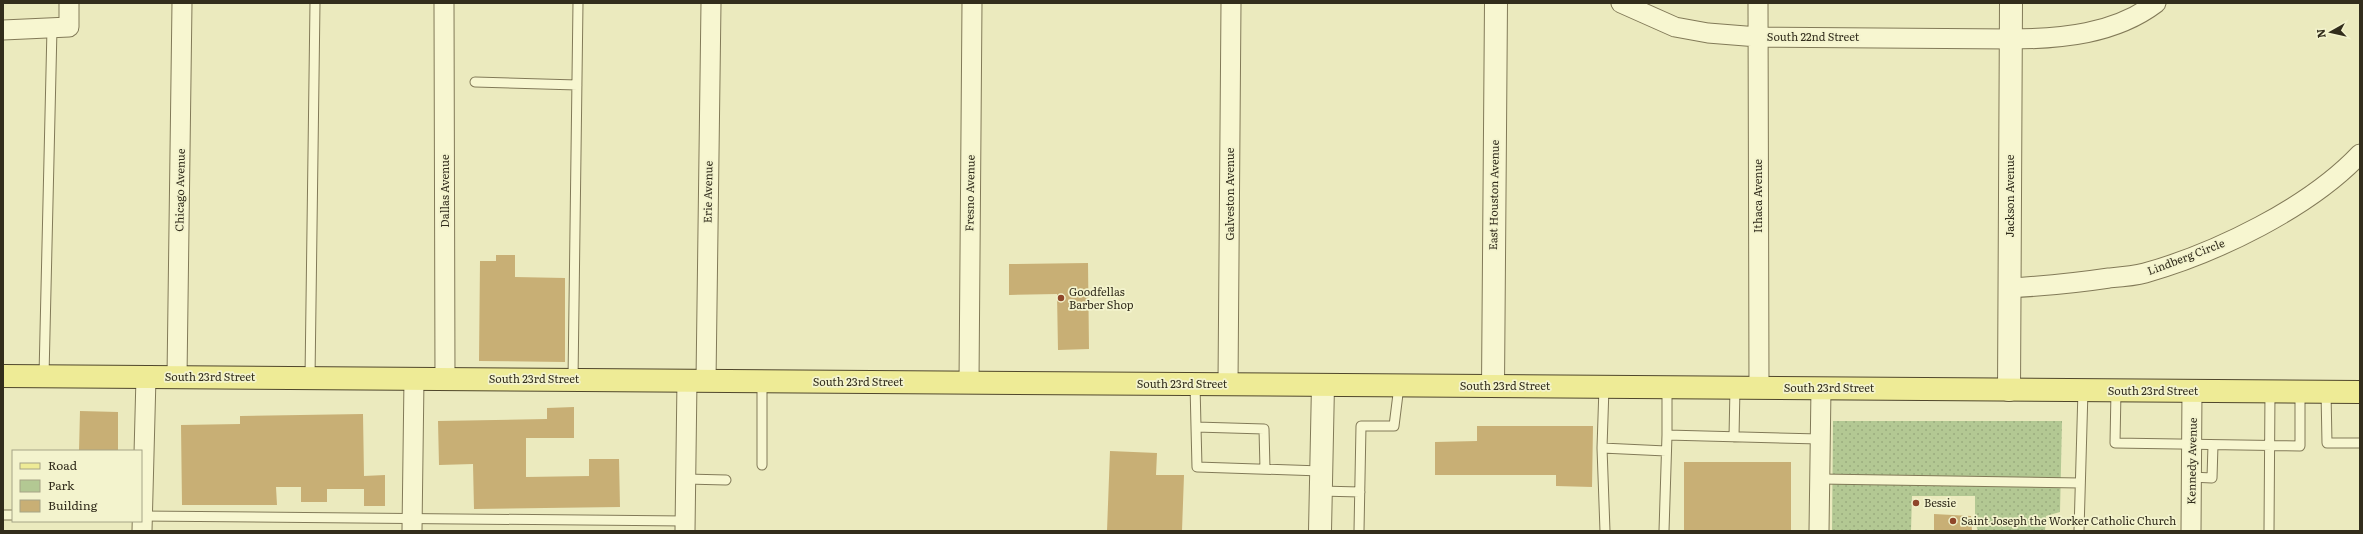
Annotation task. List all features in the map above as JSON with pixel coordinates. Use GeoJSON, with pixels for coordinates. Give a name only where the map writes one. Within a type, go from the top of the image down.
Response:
{"type":"FeatureCollection","features":[{"type":"Feature","properties":{"kind":"main road","name":"South 23rd Street"},"geometry":{"type":"LineString","coordinates":[[3,376],[2360,392]]}},
{"type":"Feature","properties":{"kind":"street"},"geometry":{"type":"LineString","coordinates":[[3,30],[61,28],[69,3]]}},
{"type":"Feature","properties":{"kind":"street","name":"Chicago Avenue"},"geometry":{"type":"LineString","coordinates":[[177,377],[182,3]]}},
{"type":"Feature","properties":{"kind":"street","name":"Dallas Avenue"},"geometry":{"type":"LineString","coordinates":[[444,3],[445,379]]}},
{"type":"Feature","properties":{"kind":"street","name":"Erie Avenue"},"geometry":{"type":"LineString","coordinates":[[685,526],[686,479],[697,381],[711,3]]}},
{"type":"Feature","properties":{"kind":"street","name":"Fresno Avenue"},"geometry":{"type":"LineString","coordinates":[[969,383],[972,3]]}},
{"type":"Feature","properties":{"kind":"street","name":"Galveston Avenue"},"geometry":{"type":"LineString","coordinates":[[1228,384],[1231,3]]}},
{"type":"Feature","properties":{"kind":"street","name":"East Houston Avenue"},"geometry":{"type":"LineString","coordinates":[[1493,386],[1496,3]]}},
{"type":"Feature","properties":{"kind":"street","name":"South 22nd Street"},"geometry":{"type":"LineString","coordinates":[[1621,3],[1643,15],[1675,27],[1708,33],[1758,37],[2011,39],[2052,39],[2083,34],[2116,24],[2156,3]]}},
{"type":"Feature","properties":{"kind":"street","name":"Ithaca Avenue"},"geometry":{"type":"LineString","coordinates":[[1758,3],[1759,388]]}},
{"type":"Feature","properties":{"kind":"street","name":"Jackson Avenue"},"geometry":{"type":"LineString","coordinates":[[2009,390],[2011,3]]}},
{"type":"Feature","properties":{"kind":"street","name":"Lindberg Circle"},"geometry":{"type":"LineString","coordinates":[[2010,288],[2069,284],[2144,273],[2215,248],[2282,213],[2343,172],[2360,154]]}},
{"type":"Feature","properties":{"kind":"street"},"geometry":{"type":"LineString","coordinates":[[142,521],[146,377]]}},
{"type":"Feature","properties":{"kind":"street"},"geometry":{"type":"LineString","coordinates":[[412,524],[414,379]]}},
{"type":"Feature","properties":{"kind":"street"},"geometry":{"type":"LineString","coordinates":[[1320,531],[1323,385]]}},
{"type":"Feature","properties":{"kind":"street"},"geometry":{"type":"LineString","coordinates":[[1819,531],[1821,388]]}},
{"type":"Feature","properties":{"kind":"street","name":"Kennedy Avenue"},"geometry":{"type":"LineString","coordinates":[[2191,531],[2192,391]]}},
{"type":"Feature","properties":{"kind":"lane"},"geometry":{"type":"LineString","coordinates":[[310,378],[315,3]]}},
{"type":"Feature","properties":{"kind":"lane"},"geometry":{"type":"LineString","coordinates":[[573,380],[578,3]]}},
{"type":"Feature","properties":{"kind":"lane"},"geometry":{"type":"LineString","coordinates":[[44,376],[61,28]]}},
{"type":"Feature","properties":{"kind":"lane"},"geometry":{"type":"LineString","coordinates":[[475,82],[577,85]]}},
{"type":"Feature","properties":{"kind":"lane"},"geometry":{"type":"LineString","coordinates":[[762,381],[762,465]]}},
{"type":"Feature","properties":{"kind":"lane"},"geometry":{"type":"LineString","coordinates":[[1195,384],[1197,467],[1265,469],[1321,481],[1360,492]]}},
{"type":"Feature","properties":{"kind":"lane"},"geometry":{"type":"LineString","coordinates":[[1359,531],[1361,426],[1394,426],[1399,386]]}},
{"type":"Feature","properties":{"kind":"lane"},"geometry":{"type":"LineString","coordinates":[[1604,387],[1602,448],[1605,531]]}},
{"type":"Feature","properties":{"kind":"lane"},"geometry":{"type":"LineString","coordinates":[[1664,531],[1667,387]]}},
{"type":"Feature","properties":{"kind":"lane"},"geometry":{"type":"LineString","coordinates":[[1734,437],[1735,387]]}},
{"type":"Feature","properties":{"kind":"lane"},"geometry":{"type":"LineString","coordinates":[[2079,531],[2083,390]]}},
{"type":"Feature","properties":{"kind":"lane"},"geometry":{"type":"LineString","coordinates":[[2116,390],[2115,443],[2270,446],[2300,446],[2300,392]]}},
{"type":"Feature","properties":{"kind":"lane"},"geometry":{"type":"LineString","coordinates":[[2269,531],[2270,392]]}},
{"type":"Feature","properties":{"kind":"lane"},"geometry":{"type":"LineString","coordinates":[[2326,392],[2327,442],[2360,443]]}},
{"type":"Feature","properties":{"kind":"lane"},"geometry":{"type":"LineString","coordinates":[[1196,427],[1264,429],[1265,469]]}},
{"type":"Feature","properties":{"kind":"lane"},"geometry":{"type":"LineString","coordinates":[[1666,435],[1820,439]]}},
{"type":"Feature","properties":{"kind":"lane"},"geometry":{"type":"LineString","coordinates":[[2191,477],[2212,478],[2213,445]]}},
{"type":"Feature","properties":{"kind":"lane"},"geometry":{"type":"LineString","coordinates":[[1602,448],[1666,451]]}},
{"type":"Feature","properties":{"kind":"lane"},"geometry":{"type":"LineString","coordinates":[[686,479],[726,480]]}},
{"type":"Feature","properties":{"kind":"lane"},"geometry":{"type":"LineString","coordinates":[[1820,479],[2080,483]]}},
{"type":"Feature","properties":{"kind":"lane"},"geometry":{"type":"LineString","coordinates":[[142,521],[685,526]]}},
{"type":"Feature","properties":{"kind":"green space"},"geometry":{"type":"Polygon","coordinates":[[[1833,421],[2062,421],[2060,512],[2046,516],[2045,531],[1978,531],[1975,522],[1975,496],[1912,496],[1911,531],[1832,531],[1833,421]]]}},
{"type":"Feature","properties":{"kind":"building"},"geometry":{"type":"Polygon","coordinates":[[[496,255],[515,255],[515,277],[565,278],[565,362],[479,361],[480,261],[496,261],[496,255]]]}},
{"type":"Feature","properties":{"kind":"building"},"geometry":{"type":"Polygon","coordinates":[[[1088,263],[1089,349],[1058,350],[1057,294],[1009,295],[1009,264],[1088,263]]]}},
{"type":"Feature","properties":{"kind":"building"},"geometry":{"type":"Polygon","coordinates":[[[574,407],[574,438],[526,438],[526,477],[589,476],[589,459],[619,459],[620,507],[474,509],[473,464],[439,465],[438,421],[547,419],[547,408],[574,407]]]}},
{"type":"Feature","properties":{"kind":"building"},"geometry":{"type":"Polygon","coordinates":[[[80,411],[118,412],[118,450],[79,450],[80,411]]]}},
{"type":"Feature","properties":{"kind":"building"},"geometry":{"type":"Polygon","coordinates":[[[363,414],[364,476],[385,475],[385,506],[364,506],[364,489],[327,489],[327,502],[301,502],[301,487],[276,487],[277,505],[182,505],[181,425],[240,424],[240,416],[363,414]]]}},
{"type":"Feature","properties":{"kind":"building"},"geometry":{"type":"Polygon","coordinates":[[[1477,426],[1593,426],[1592,487],[1556,486],[1556,475],[1435,475],[1435,442],[1477,441],[1477,426]]]}},
{"type":"Feature","properties":{"kind":"building"},"geometry":{"type":"Polygon","coordinates":[[[1110,451],[1157,453],[1156,475],[1184,475],[1182,531],[1107,531],[1110,451]]]}},
{"type":"Feature","properties":{"kind":"building"},"geometry":{"type":"Polygon","coordinates":[[[1684,462],[1791,462],[1791,531],[1684,531],[1684,462]]]}},
{"type":"Feature","properties":{"kind":"building","name":"Saint Joseph the Worker Catholic Church"},"geometry":{"type":"Polygon","coordinates":[[[1934,514],[1971,516],[1972,531],[1934,531],[1934,514]]]}},
{"type":"Feature","properties":{"kind":"place","name":"Goodfellas Barber Shop"},"geometry":{"type":"Point","coordinates":[1061,298]}},
{"type":"Feature","properties":{"kind":"place","name":"Bessie"},"geometry":{"type":"Point","coordinates":[1916,503]}},
{"type":"Feature","properties":{"kind":"place","name":"Saint Joseph the Worker Catholic Church"},"geometry":{"type":"Point","coordinates":[1953,521]}}]}
